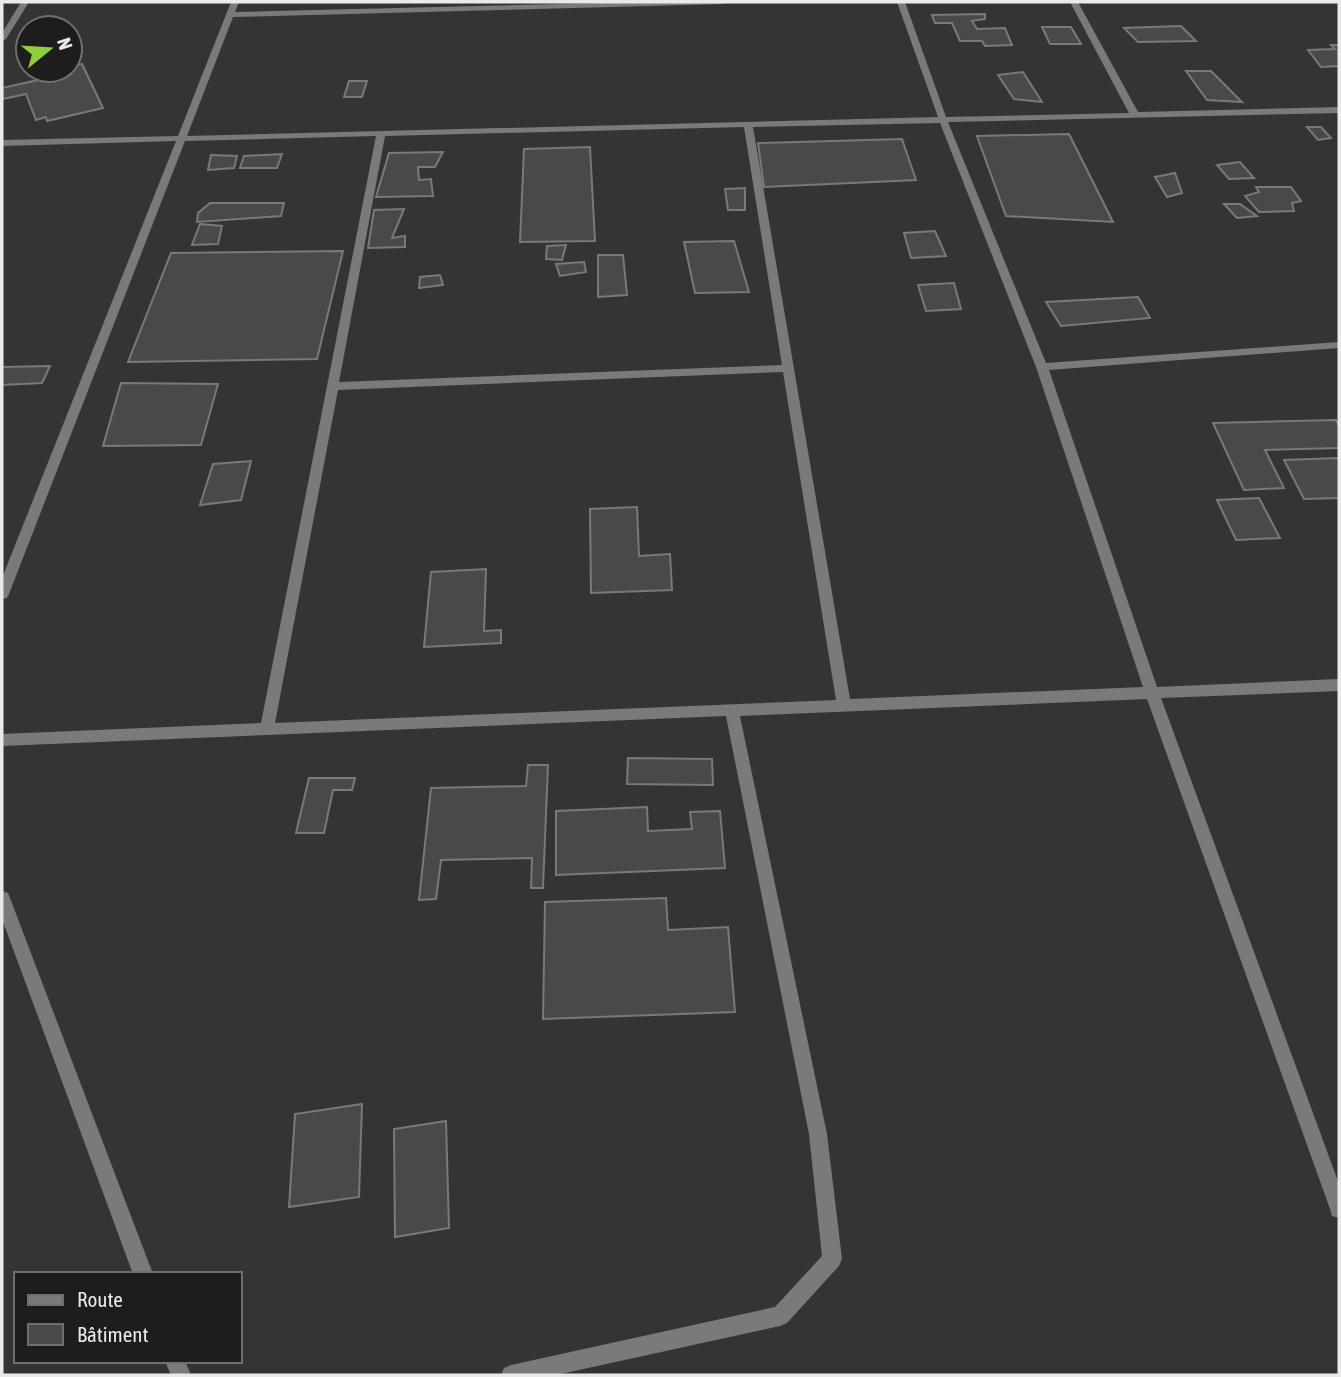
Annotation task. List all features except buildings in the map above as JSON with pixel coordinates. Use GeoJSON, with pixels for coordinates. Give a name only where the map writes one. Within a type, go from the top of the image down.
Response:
{"type":"FeatureCollection","features":[{"type":"Feature","properties":{"kind":"street"},"geometry":{"type":"LineString","coordinates":[[2,39],[25,2]]}},
{"type":"Feature","properties":{"kind":"street"},"geometry":{"type":"LineString","coordinates":[[2,594],[235,2]]}},
{"type":"Feature","properties":{"kind":"street"},"geometry":{"type":"LineString","coordinates":[[230,15],[511,5],[724,2]]}},
{"type":"Feature","properties":{"kind":"street"},"geometry":{"type":"LineString","coordinates":[[901,2],[943,120],[1042,367],[1152,692],[1339,1209]]}},
{"type":"Feature","properties":{"kind":"street"},"geometry":{"type":"LineString","coordinates":[[1074,2],[1135,115]]}},
{"type":"Feature","properties":{"kind":"street"},"geometry":{"type":"LineString","coordinates":[[2,144],[1339,110]]}},
{"type":"Feature","properties":{"kind":"street"},"geometry":{"type":"LineString","coordinates":[[748,125],[844,705]]}},
{"type":"Feature","properties":{"kind":"street"},"geometry":{"type":"LineString","coordinates":[[267,729],[381,135]]}},
{"type":"Feature","properties":{"kind":"street"},"geometry":{"type":"LineString","coordinates":[[1042,367],[1339,345]]}},
{"type":"Feature","properties":{"kind":"street"},"geometry":{"type":"LineString","coordinates":[[332,386],[788,368]]}},
{"type":"Feature","properties":{"kind":"street"},"geometry":{"type":"LineString","coordinates":[[2,740],[1339,685]]}},
{"type":"Feature","properties":{"kind":"street"},"geometry":{"type":"LineString","coordinates":[[511,1375],[780,1316],[832,1259],[818,1133],[732,710]]}},
{"type":"Feature","properties":{"kind":"street"},"geometry":{"type":"LineString","coordinates":[[2,898],[142,1272]]}}]}
